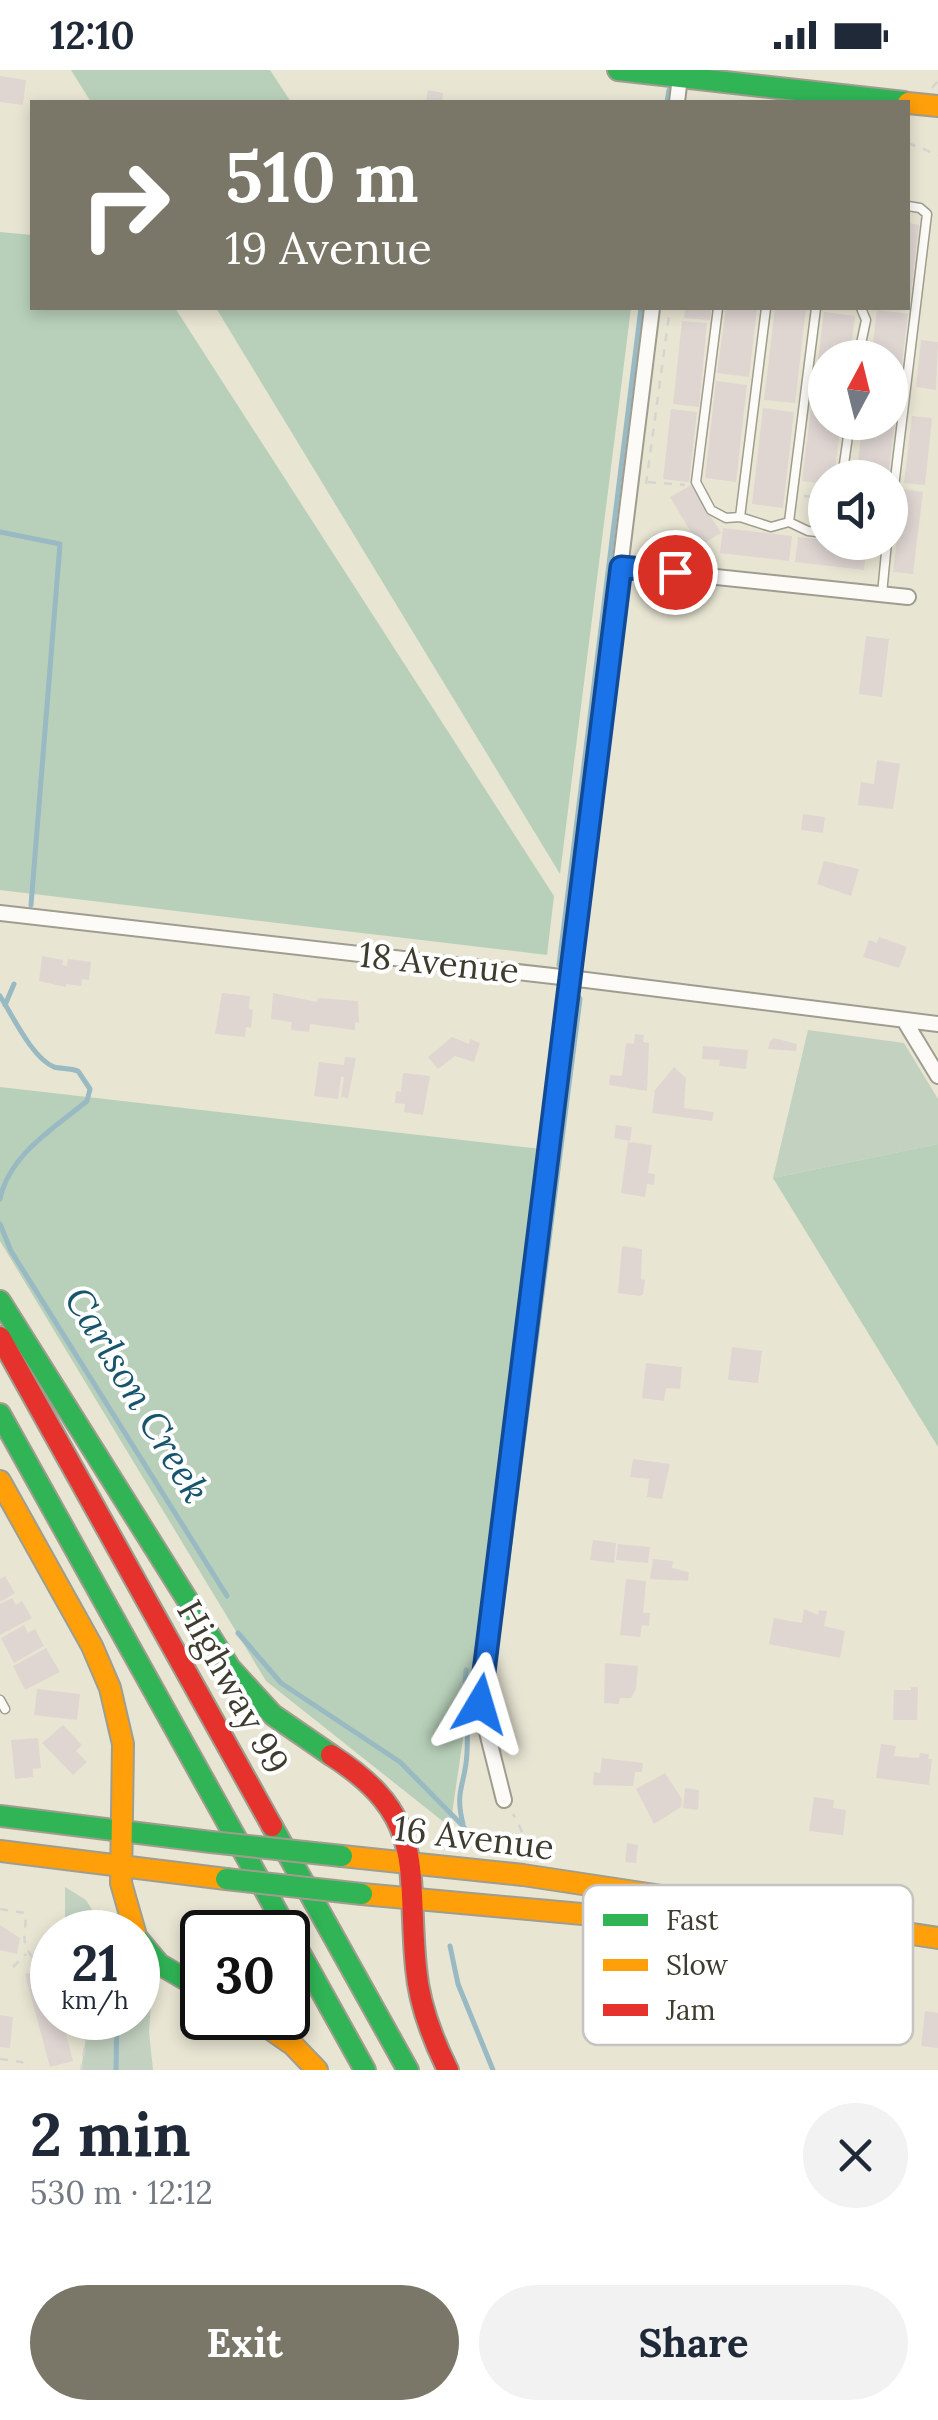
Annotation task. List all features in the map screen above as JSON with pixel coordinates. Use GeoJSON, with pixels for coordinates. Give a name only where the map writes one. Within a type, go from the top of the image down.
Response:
{"type":"FeatureCollection","features":[{"type":"Feature","properties":{"kind":"main road"},"geometry":{"type":"LineString","coordinates":[[618,70],[880,100]]}},
{"type":"Feature","properties":{"kind":"main road"},"geometry":{"type":"LineString","coordinates":[[910,103],[938,106]]}},
{"type":"Feature","properties":{"kind":"main road"},"geometry":{"type":"LineString","coordinates":[[0,1301],[230,1668],[266,1709],[378,1791],[400,1824],[412,1862],[418,1988],[448,2070]]}},
{"type":"Feature","properties":{"kind":"main road","name":"Highway 99"},"geometry":{"type":"LineString","coordinates":[[0,1337],[408,2070]]}},
{"type":"Feature","properties":{"kind":"main road","name":"Highway 99"},"geometry":{"type":"LineString","coordinates":[[0,1414],[366,2070]]}},
{"type":"Feature","properties":{"kind":"main road"},"geometry":{"type":"LineString","coordinates":[[0,1481],[92,1646],[110,1688],[123,1744],[120,1868],[127,1910]]}},
{"type":"Feature","properties":{"kind":"main road","name":"16 Avenue"},"geometry":{"type":"LineString","coordinates":[[0,1816],[589,1885]]}},
{"type":"Feature","properties":{"kind":"main road","name":"16 Avenue"},"geometry":{"type":"LineString","coordinates":[[0,1851],[120,1868],[583,1914]]}},
{"type":"Feature","properties":{"kind":"main road","name":"16 Avenue"},"geometry":{"type":"LineString","coordinates":[[913,1934],[938,1938]]}},
{"type":"Feature","properties":{"kind":"main road","name":"16 Avenue"},"geometry":{"type":"LineString","coordinates":[[913,1944],[938,1946]]}},
{"type":"Feature","properties":{"kind":"main road"},"geometry":{"type":"LineString","coordinates":[[285,2040],[317,2070]]}},
{"type":"Feature","properties":{"kind":"street"},"geometry":{"type":"LineString","coordinates":[[677,100],[680,77]]}},
{"type":"Feature","properties":{"kind":"street"},"geometry":{"type":"LineString","coordinates":[[504,1800],[480,1704],[652,310]]}},
{"type":"Feature","properties":{"kind":"street"},"geometry":{"type":"LineString","coordinates":[[621,567],[908,597]]}},
{"type":"Feature","properties":{"kind":"street","name":"18 Avenue"},"geometry":{"type":"LineString","coordinates":[[0,913],[938,1024]]}},
{"type":"Feature","properties":{"kind":"street"},"geometry":{"type":"LineString","coordinates":[[904,1020],[938,1076]]}},
{"type":"Feature","properties":{"kind":"lane"},"geometry":{"type":"LineString","coordinates":[[897,460],[927,214],[910,206]]}},
{"type":"Feature","properties":{"kind":"lane"},"geometry":{"type":"LineString","coordinates":[[718,310],[696,482],[712,510],[726,518],[740,517],[771,527],[789,522],[808,530]]}},
{"type":"Feature","properties":{"kind":"lane"},"geometry":{"type":"LineString","coordinates":[[740,517],[766,310]]}},
{"type":"Feature","properties":{"kind":"lane"},"geometry":{"type":"LineString","coordinates":[[789,522],[816,310]]}},
{"type":"Feature","properties":{"kind":"lane"},"geometry":{"type":"LineString","coordinates":[[862,310],[866,320],[862,340]]}},
{"type":"Feature","properties":{"kind":"lane"},"geometry":{"type":"LineString","coordinates":[[882,594],[885,560]]}},
{"type":"Feature","properties":{"kind":"path"},"geometry":{"type":"LineString","coordinates":[[910,144],[938,155]]}},
{"type":"Feature","properties":{"kind":"path"},"geometry":{"type":"LineString","coordinates":[[630,498],[648,482],[670,310]]}},
{"type":"Feature","properties":{"kind":"path"},"geometry":{"type":"LineString","coordinates":[[648,482],[682,486],[696,482]]}},
{"type":"Feature","properties":{"kind":"path"},"geometry":{"type":"LineString","coordinates":[[793,495],[808,496]]}},
{"type":"Feature","properties":{"kind":"path"},"geometry":{"type":"LineString","coordinates":[[443,1849],[448,1843],[517,1849],[523,1832],[504,1800]]}},
{"type":"Feature","properties":{"kind":"path"},"geometry":{"type":"LineString","coordinates":[[0,1909],[26,1916],[22,1938],[28,1952],[13,1967]]}},
{"type":"Feature","properties":{"kind":"path"},"geometry":{"type":"LineString","coordinates":[[81,2070],[86,2040]]}},
{"type":"Feature","properties":{"kind":"path"},"geometry":{"type":"LineString","coordinates":[[0,2059],[22,2062],[28,2070]]}},
{"type":"Feature","properties":{"kind":"green space"},"geometry":{"type":"Polygon","coordinates":[[[71,70],[270,70],[290,100],[90,100],[71,70]]]}},
{"type":"Feature","properties":{"kind":"green space"},"geometry":{"type":"Polygon","coordinates":[[[0,232],[30,235],[30,310],[176,310],[554,896],[547,955],[0,890],[0,232]]]}},
{"type":"Feature","properties":{"kind":"green space"},"geometry":{"type":"Polygon","coordinates":[[[217,310],[631,310],[560,874],[217,310]]]}},
{"type":"Feature","properties":{"kind":"green space"},"geometry":{"type":"Polygon","coordinates":[[[808,1030],[904,1043],[938,1099],[938,1144],[773,1178],[808,1030]]]}},
{"type":"Feature","properties":{"kind":"green space"},"geometry":{"type":"Polygon","coordinates":[[[0,1087],[550,1150],[450,1827],[266,1681],[0,1241],[0,1087]]]}},
{"type":"Feature","properties":{"kind":"green space"},"geometry":{"type":"Polygon","coordinates":[[[938,1144],[938,1447],[773,1178],[938,1144]]]}},
{"type":"Feature","properties":{"kind":"green space"},"geometry":{"type":"Polygon","coordinates":[[[65,1887],[86,1900],[92,1910],[65,1910],[65,1887]]]}},
{"type":"Feature","properties":{"kind":"green space"},"geometry":{"type":"Polygon","coordinates":[[[86,2040],[150,2040],[153,2070],[81,2070],[86,2040]]]}},
{"type":"Feature","properties":{"kind":"building"},"geometry":{"type":"Polygon","coordinates":[[[0,76],[26,80],[23,105],[0,102],[0,76]]]}},
{"type":"Feature","properties":{"kind":"building"},"geometry":{"type":"Polygon","coordinates":[[[428,90],[443,93],[442,100],[426,100],[428,90]]]}},
{"type":"Feature","properties":{"kind":"building"},"geometry":{"type":"Polygon","coordinates":[[[910,223],[919,225],[910,301],[910,223]]]}},
{"type":"Feature","properties":{"kind":"building"},"geometry":{"type":"Polygon","coordinates":[[[685,310],[711,310],[710,320],[684,318],[685,310]]]}},
{"type":"Feature","properties":{"kind":"building"},"geometry":{"type":"Polygon","coordinates":[[[726,310],[757,310],[749,377],[717,373],[726,310]]]}},
{"type":"Feature","properties":{"kind":"building"},"geometry":{"type":"Polygon","coordinates":[[[775,310],[806,310],[795,403],[764,400],[775,310]]]}},
{"type":"Feature","properties":{"kind":"building"},"geometry":{"type":"Polygon","coordinates":[[[877,310],[908,314],[905,340],[873,340],[877,310]]]}},
{"type":"Feature","properties":{"kind":"building"},"geometry":{"type":"Polygon","coordinates":[[[824,312],[855,316],[852,340],[820,340],[824,312]]]}},
{"type":"Feature","properties":{"kind":"building"},"geometry":{"type":"Polygon","coordinates":[[[682,321],[707,323],[699,407],[673,404],[682,321]]]}},
{"type":"Feature","properties":{"kind":"building"},"geometry":{"type":"Polygon","coordinates":[[[921,340],[938,342],[936,390],[916,387],[921,340]]]}},
{"type":"Feature","properties":{"kind":"building"},"geometry":{"type":"Polygon","coordinates":[[[716,381],[747,385],[736,482],[705,478],[716,381]]]}},
{"type":"Feature","properties":{"kind":"building"},"geometry":{"type":"Polygon","coordinates":[[[763,408],[794,412],[783,508],[752,504],[763,408]]]}},
{"type":"Feature","properties":{"kind":"building"},"geometry":{"type":"Polygon","coordinates":[[[671,409],[697,412],[689,482],[663,479],[671,409]]]}},
{"type":"Feature","properties":{"kind":"building"},"geometry":{"type":"Polygon","coordinates":[[[912,416],[932,418],[925,485],[908,483],[912,416]]]}},
{"type":"Feature","properties":{"kind":"building"},"geometry":{"type":"Polygon","coordinates":[[[808,433],[808,440],[839,440],[836,460],[808,460],[808,482],[802,481],[808,433]]]}},
{"type":"Feature","properties":{"kind":"building"},"geometry":{"type":"Polygon","coordinates":[[[861,440],[893,440],[890,460],[858,460],[861,440]]]}},
{"type":"Feature","properties":{"kind":"building"},"geometry":{"type":"Polygon","coordinates":[[[691,485],[721,533],[699,546],[670,497],[691,485]]]}},
{"type":"Feature","properties":{"kind":"building"},"geometry":{"type":"Polygon","coordinates":[[[908,490],[923,492],[913,574],[893,572],[894,560],[908,560],[908,490]]]}},
{"type":"Feature","properties":{"kind":"building"},"geometry":{"type":"Polygon","coordinates":[[[723,528],[792,536],[789,561],[720,553],[723,528]]]}},
{"type":"Feature","properties":{"kind":"building"},"geometry":{"type":"Polygon","coordinates":[[[798,537],[808,538],[808,560],[865,560],[864,570],[795,562],[798,537]]]}},
{"type":"Feature","properties":{"kind":"building"},"geometry":{"type":"Polygon","coordinates":[[[866,636],[889,639],[882,697],[859,694],[866,636]]]}},
{"type":"Feature","properties":{"kind":"building"},"geometry":{"type":"Polygon","coordinates":[[[877,760],[900,764],[893,809],[858,805],[861,782],[874,784],[877,760]]]}},
{"type":"Feature","properties":{"kind":"building"},"geometry":{"type":"Polygon","coordinates":[[[803,814],[825,817],[823,833],[801,830],[803,814]]]}},
{"type":"Feature","properties":{"kind":"building"},"geometry":{"type":"Polygon","coordinates":[[[824,861],[859,869],[851,896],[817,884],[824,861]]]}},
{"type":"Feature","properties":{"kind":"building"},"geometry":{"type":"Polygon","coordinates":[[[879,937],[907,947],[899,968],[863,957],[869,940],[877,943],[879,937]]]}},
{"type":"Feature","properties":{"kind":"building"},"geometry":{"type":"Polygon","coordinates":[[[42,956],[63,960],[62,965],[67,966],[68,959],[91,962],[89,980],[82,979],[81,986],[66,987],[39,981],[42,956]]]}},
{"type":"Feature","properties":{"kind":"building"},"geometry":{"type":"Polygon","coordinates":[[[222,993],[250,996],[251,1028],[246,1027],[245,1037],[215,1034],[222,993]]]}},
{"type":"Feature","properties":{"kind":"building"},"geometry":{"type":"Polygon","coordinates":[[[273,993],[317,1002],[318,998],[358,1001],[359,1023],[355,1022],[355,1030],[310,1024],[309,1032],[291,1030],[292,1022],[271,1019],[273,993]]]}},
{"type":"Feature","properties":{"kind":"building"},"geometry":{"type":"Polygon","coordinates":[[[635,1034],[644,1035],[643,1042],[649,1043],[647,1091],[609,1085],[610,1075],[622,1076],[626,1043],[634,1044],[635,1034]]]}},
{"type":"Feature","properties":{"kind":"building"},"geometry":{"type":"Polygon","coordinates":[[[452,1037],[469,1044],[470,1039],[480,1043],[474,1062],[455,1056],[438,1069],[428,1057],[452,1037]]]}},
{"type":"Feature","properties":{"kind":"building"},"geometry":{"type":"Polygon","coordinates":[[[774,1038],[797,1044],[796,1051],[768,1049],[774,1038]]]}},
{"type":"Feature","properties":{"kind":"building"},"geometry":{"type":"Polygon","coordinates":[[[703,1046],[748,1050],[746,1069],[719,1066],[720,1060],[702,1059],[703,1046]]]}},
{"type":"Feature","properties":{"kind":"building"},"geometry":{"type":"Polygon","coordinates":[[[345,1057],[356,1058],[348,1098],[341,1097],[344,1077],[338,1099],[314,1096],[319,1062],[344,1065],[345,1057]]]}},
{"type":"Feature","properties":{"kind":"building"},"geometry":{"type":"Polygon","coordinates":[[[674,1067],[686,1078],[684,1108],[714,1112],[712,1121],[652,1113],[655,1090],[674,1067]]]}},
{"type":"Feature","properties":{"kind":"building"},"geometry":{"type":"Polygon","coordinates":[[[403,1073],[430,1076],[423,1115],[404,1112],[405,1104],[395,1103],[403,1073]]]}},
{"type":"Feature","properties":{"kind":"building"},"geometry":{"type":"Polygon","coordinates":[[[616,1125],[632,1127],[630,1141],[614,1138],[616,1125]]]}},
{"type":"Feature","properties":{"kind":"building"},"geometry":{"type":"Polygon","coordinates":[[[628,1142],[652,1145],[648,1173],[655,1174],[654,1185],[647,1184],[645,1197],[621,1193],[628,1142]]]}},
{"type":"Feature","properties":{"kind":"building"},"geometry":{"type":"Polygon","coordinates":[[[622,1246],[642,1249],[641,1279],[645,1280],[640,1296],[618,1293],[622,1246]]]}},
{"type":"Feature","properties":{"kind":"building"},"geometry":{"type":"Polygon","coordinates":[[[732,1347],[762,1351],[758,1383],[728,1380],[732,1347]]]}},
{"type":"Feature","properties":{"kind":"building"},"geometry":{"type":"Polygon","coordinates":[[[646,1363],[682,1367],[680,1389],[666,1388],[664,1401],[642,1398],[646,1363]]]}},
{"type":"Feature","properties":{"kind":"building"},"geometry":{"type":"Polygon","coordinates":[[[633,1459],[670,1464],[662,1499],[647,1497],[649,1479],[630,1477],[633,1459]]]}},
{"type":"Feature","properties":{"kind":"building"},"geometry":{"type":"Polygon","coordinates":[[[593,1540],[616,1543],[614,1563],[590,1560],[593,1540]]]}},
{"type":"Feature","properties":{"kind":"building"},"geometry":{"type":"Polygon","coordinates":[[[618,1544],[650,1547],[648,1563],[616,1560],[618,1544]]]}},
{"type":"Feature","properties":{"kind":"building"},"geometry":{"type":"Polygon","coordinates":[[[653,1559],[673,1561],[672,1568],[689,1572],[688,1581],[650,1579],[653,1559]]]}},
{"type":"Feature","properties":{"kind":"building"},"geometry":{"type":"Polygon","coordinates":[[[5,1576],[15,1593],[0,1602],[0,1579],[5,1576]]]}},
{"type":"Feature","properties":{"kind":"building"},"geometry":{"type":"Polygon","coordinates":[[[626,1579],[646,1581],[643,1613],[650,1613],[649,1626],[642,1625],[640,1637],[620,1635],[626,1579]]]}},
{"type":"Feature","properties":{"kind":"building"},"geometry":{"type":"Polygon","coordinates":[[[12,1598],[16,1605],[22,1601],[32,1618],[0,1635],[0,1604],[12,1598]]]}},
{"type":"Feature","properties":{"kind":"building"},"geometry":{"type":"Polygon","coordinates":[[[804,1609],[818,1615],[819,1610],[827,1611],[824,1626],[845,1631],[840,1658],[769,1644],[774,1618],[802,1623],[804,1609]]]}},
{"type":"Feature","properties":{"kind":"building"},"geometry":{"type":"Polygon","coordinates":[[[24,1625],[28,1633],[35,1629],[44,1646],[14,1663],[1,1638],[24,1625]]]}},
{"type":"Feature","properties":{"kind":"building"},"geometry":{"type":"Polygon","coordinates":[[[46,1648],[60,1672],[25,1690],[13,1666],[46,1648]]]}},
{"type":"Feature","properties":{"kind":"building"},"geometry":{"type":"Polygon","coordinates":[[[605,1663],[638,1666],[631,1698],[620,1698],[619,1704],[604,1703],[605,1663]]]}},
{"type":"Feature","properties":{"kind":"building"},"geometry":{"type":"Polygon","coordinates":[[[918,1687],[917,1720],[893,1720],[894,1690],[918,1687]]]}},
{"type":"Feature","properties":{"kind":"building"},"geometry":{"type":"Polygon","coordinates":[[[37,1689],[80,1694],[77,1720],[34,1715],[37,1689]]]}},
{"type":"Feature","properties":{"kind":"building"},"geometry":{"type":"Polygon","coordinates":[[[63,1725],[82,1745],[76,1751],[87,1762],[73,1775],[42,1743],[63,1725]]]}},
{"type":"Feature","properties":{"kind":"building"},"geometry":{"type":"Polygon","coordinates":[[[38,1738],[41,1768],[33,1769],[33,1777],[15,1779],[11,1740],[38,1738]]]}},
{"type":"Feature","properties":{"kind":"building"},"geometry":{"type":"Polygon","coordinates":[[[881,1744],[896,1746],[894,1756],[919,1758],[920,1753],[929,1754],[929,1785],[876,1778],[881,1744]]]}},
{"type":"Feature","properties":{"kind":"building"},"geometry":{"type":"Polygon","coordinates":[[[602,1758],[643,1763],[642,1772],[635,1772],[633,1786],[593,1785],[594,1772],[600,1773],[602,1758]]]}},
{"type":"Feature","properties":{"kind":"building"},"geometry":{"type":"Polygon","coordinates":[[[665,1773],[682,1799],[681,1807],[654,1824],[636,1789],[665,1773]]]}},
{"type":"Feature","properties":{"kind":"building"},"geometry":{"type":"Polygon","coordinates":[[[685,1788],[699,1790],[698,1810],[683,1808],[685,1788]]]}},
{"type":"Feature","properties":{"kind":"building"},"geometry":{"type":"Polygon","coordinates":[[[814,1797],[834,1800],[833,1808],[846,1810],[843,1835],[809,1831],[814,1797]]]}},
{"type":"Feature","properties":{"kind":"building"},"geometry":{"type":"Polygon","coordinates":[[[627,1843],[638,1845],[636,1863],[625,1862],[627,1843]]]}},
{"type":"Feature","properties":{"kind":"building"},"geometry":{"type":"Polygon","coordinates":[[[0,1925],[20,1938],[17,1954],[0,1950],[0,1925]]]}},
{"type":"Feature","properties":{"kind":"building"},"geometry":{"type":"Polygon","coordinates":[[[925,2011],[938,2013],[938,2048],[921,2046],[925,2011]]]}},
{"type":"Feature","properties":{"kind":"building"},"geometry":{"type":"Polygon","coordinates":[[[0,2015],[13,2017],[10,2048],[0,2047],[0,2015]]]}},
{"type":"Feature","properties":{"kind":"building"},"geometry":{"type":"Polygon","coordinates":[[[43,2040],[68,2040],[73,2061],[50,2067],[43,2040]]]}},
{"type":"Feature","properties":{"kind":"waterway"},"geometry":{"type":"LineString","coordinates":[[667,100],[669,90]]}},
{"type":"Feature","properties":{"kind":"waterway"},"geometry":{"type":"LineString","coordinates":[[559,965],[641,310]]}},
{"type":"Feature","properties":{"kind":"waterway"},"geometry":{"type":"LineString","coordinates":[[0,532],[60,544],[31,905]]}},
{"type":"Feature","properties":{"kind":"waterway"},"geometry":{"type":"LineString","coordinates":[[5,1005],[14,984]]}},
{"type":"Feature","properties":{"kind":"waterway"},"geometry":{"type":"LineString","coordinates":[[498,1636],[580,999],[574,990]]}},
{"type":"Feature","properties":{"kind":"waterway","name":"Carlson Creek"},"geometry":{"type":"LineString","coordinates":[[0,996],[38,1055],[54,1067],[78,1071],[90,1089],[87,1101],[23,1156],[5,1183],[0,1199]]}},
{"type":"Feature","properties":{"kind":"waterway","name":"Carlson Creek"},"geometry":{"type":"LineString","coordinates":[[0,1224],[11,1251],[227,1596]]}},
{"type":"Feature","properties":{"kind":"waterway"},"geometry":{"type":"LineString","coordinates":[[238,1633],[281,1683],[400,1762],[464,1827]]}},
{"type":"Feature","properties":{"kind":"waterway"},"geometry":{"type":"LineString","coordinates":[[463,1824],[460,1794],[467,1752],[466,1670]]}},
{"type":"Feature","properties":{"kind":"waterway"},"geometry":{"type":"LineString","coordinates":[[450,1946],[458,1984],[493,2070]]}},
{"type":"Feature","properties":{"kind":"waterway","name":"Carlson Creek"},"geometry":{"type":"LineString","coordinates":[[116,2070],[117,2040]]}},
{"type":"Feature","properties":{"kind":"traffic: fast"},"geometry":{"type":"LineString","coordinates":[[618,70],[886,100]]}},
{"type":"Feature","properties":{"kind":"traffic: fast"},"geometry":{"type":"LineString","coordinates":[[0,1301],[230,1668],[273,1715],[331,1755]]}},
{"type":"Feature","properties":{"kind":"traffic: fast"},"geometry":{"type":"LineString","coordinates":[[0,1414],[365,2070]]}},
{"type":"Feature","properties":{"kind":"traffic: fast"},"geometry":{"type":"LineString","coordinates":[[0,1816],[211,1842]]}},
{"type":"Feature","properties":{"kind":"traffic: fast"},"geometry":{"type":"LineString","coordinates":[[272,1826],[408,2070]]}},
{"type":"Feature","properties":{"kind":"traffic: fast"},"geometry":{"type":"LineString","coordinates":[[211,1842],[342,1856]]}},
{"type":"Feature","properties":{"kind":"traffic: fast"},"geometry":{"type":"LineString","coordinates":[[226,1879],[362,1894]]}},
{"type":"Feature","properties":{"kind":"traffic: fast"},"geometry":{"type":"LineString","coordinates":[[160,1965],[180,1976]]}},
{"type":"Feature","properties":{"kind":"traffic: slow"},"geometry":{"type":"LineString","coordinates":[[910,103],[938,106]]}},
{"type":"Feature","properties":{"kind":"traffic: slow"},"geometry":{"type":"LineString","coordinates":[[0,1481],[92,1646],[110,1688],[123,1744],[121,1883],[129,1910]]}},
{"type":"Feature","properties":{"kind":"traffic: slow"},"geometry":{"type":"LineString","coordinates":[[0,1851],[226,1879]]}},
{"type":"Feature","properties":{"kind":"traffic: slow"},"geometry":{"type":"LineString","coordinates":[[342,1856],[589,1885]]}},
{"type":"Feature","properties":{"kind":"traffic: slow"},"geometry":{"type":"LineString","coordinates":[[362,1894],[583,1914]]}},
{"type":"Feature","properties":{"kind":"traffic: slow"},"geometry":{"type":"LineString","coordinates":[[913,1934],[938,1938]]}},
{"type":"Feature","properties":{"kind":"traffic: slow"},"geometry":{"type":"LineString","coordinates":[[286,2040],[317,2070]]}},
{"type":"Feature","properties":{"kind":"traffic: jam"},"geometry":{"type":"LineString","coordinates":[[0,1337],[272,1826]]}},
{"type":"Feature","properties":{"kind":"traffic: jam"},"geometry":{"type":"LineString","coordinates":[[331,1755],[384,1801],[407,1847],[420,1995],[448,2070]]}},
{"type":"Feature","properties":{"kind":"route"},"geometry":{"type":"LineString","coordinates":[[480,1704],[621,567],[675,572]]}}]}
